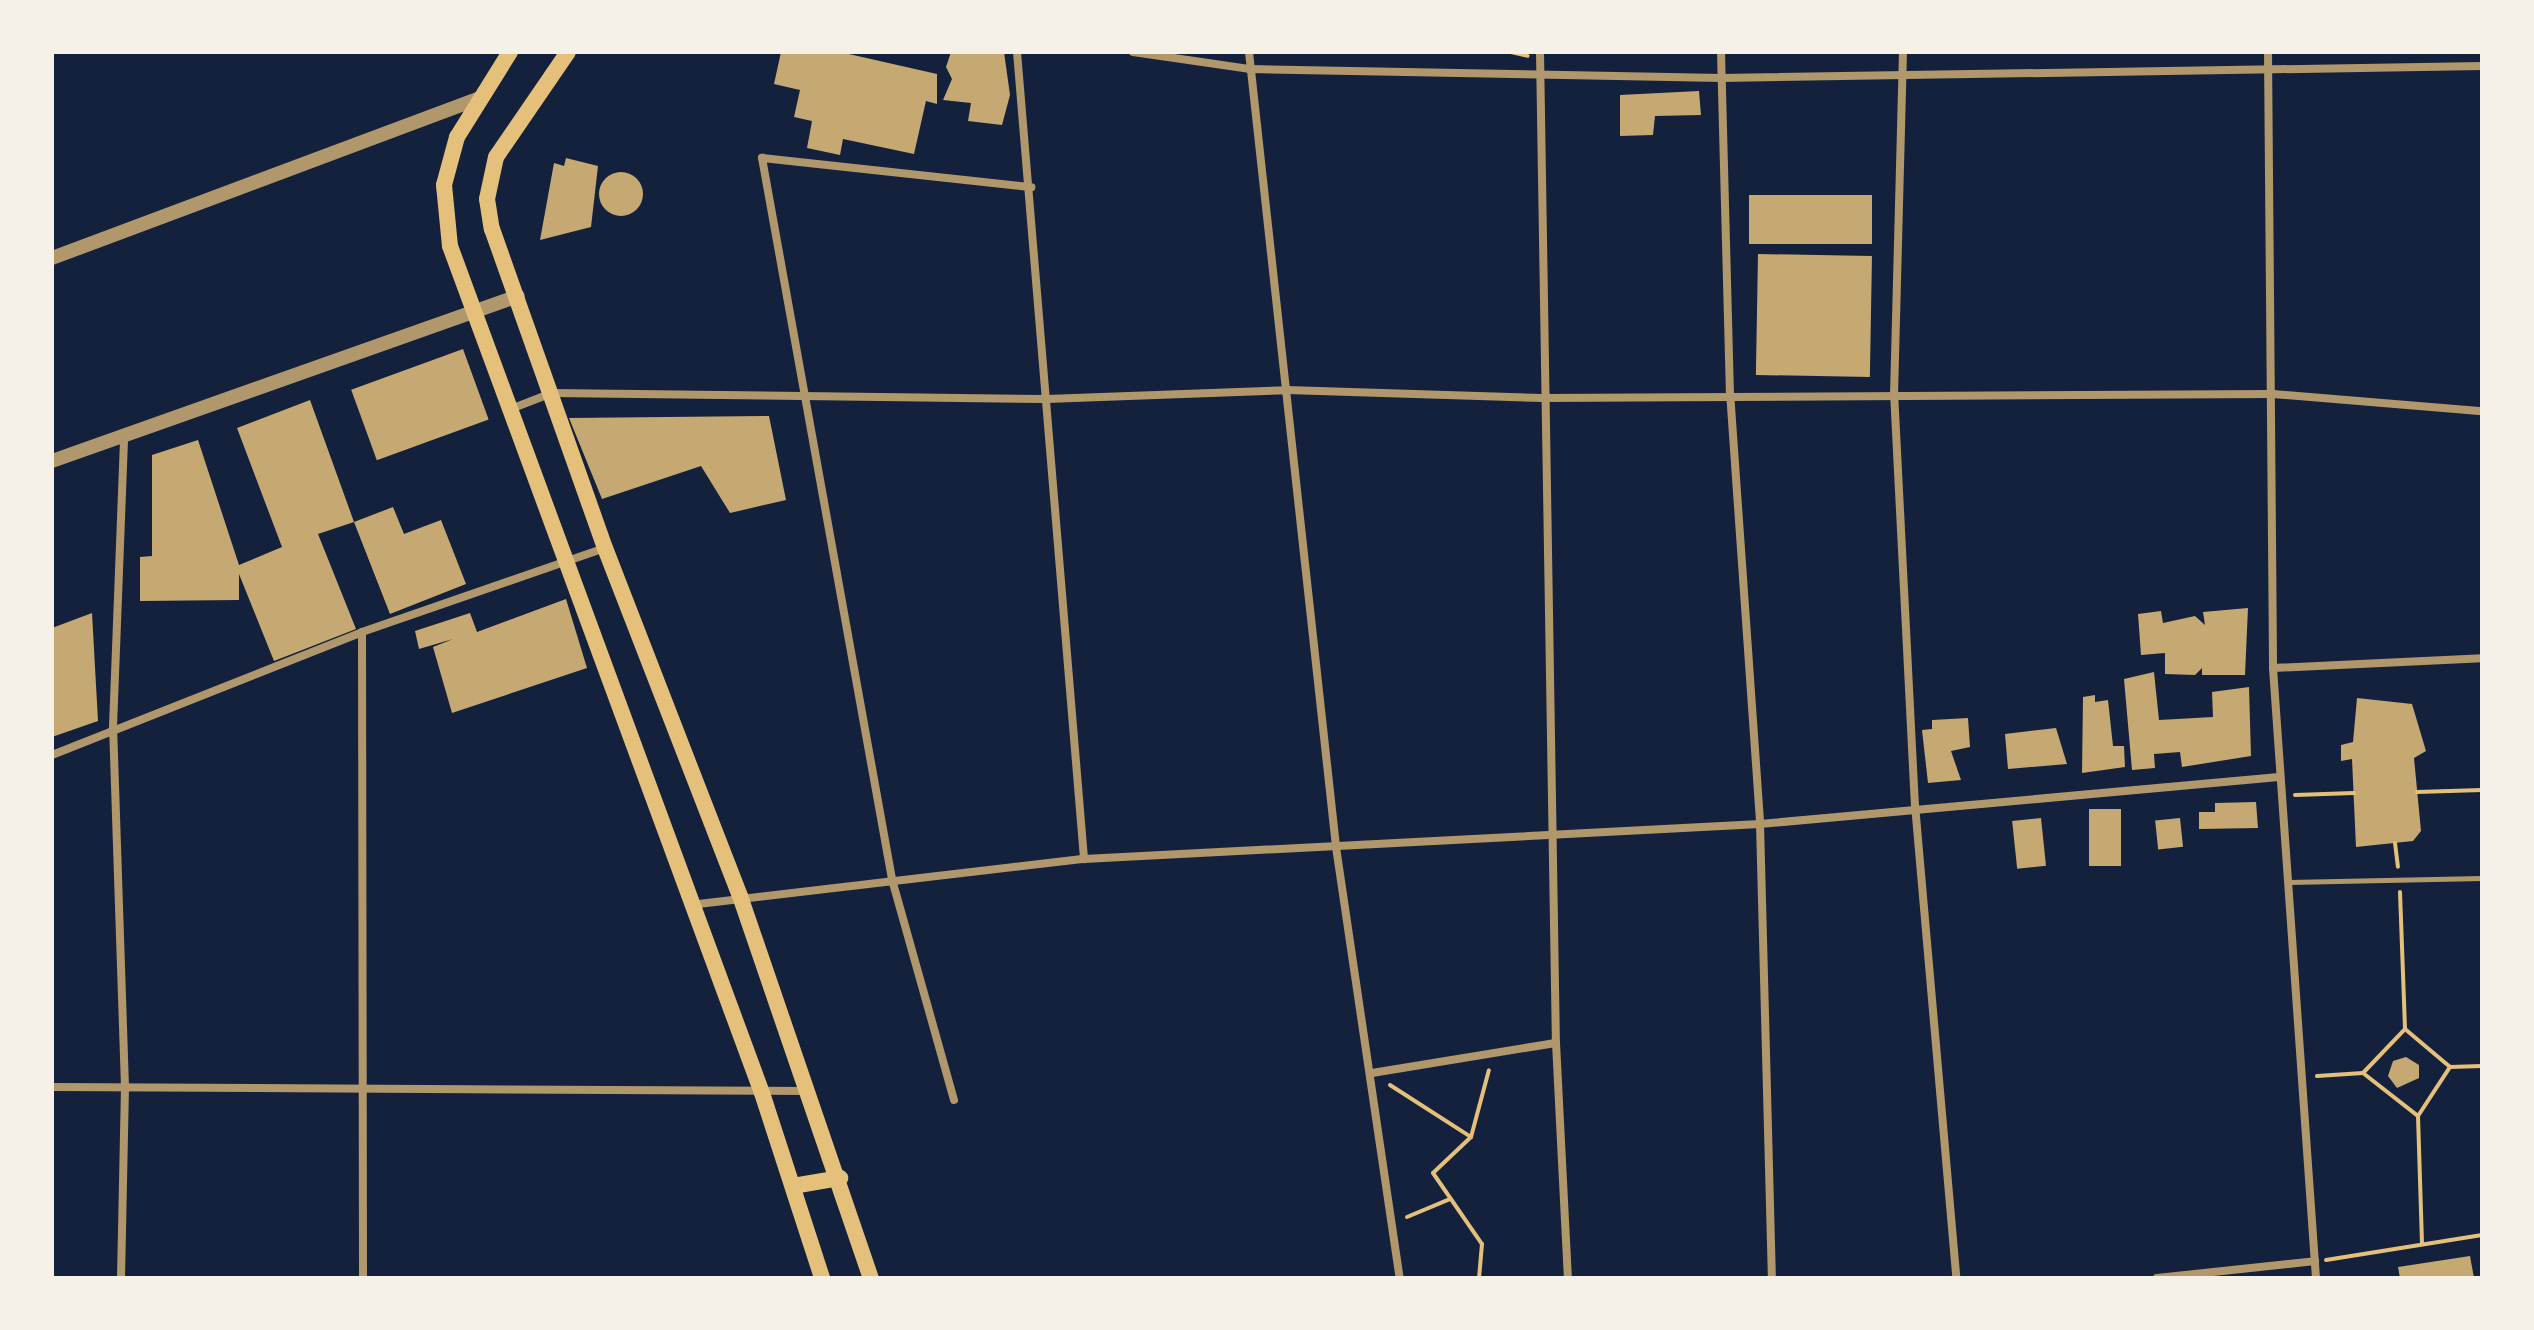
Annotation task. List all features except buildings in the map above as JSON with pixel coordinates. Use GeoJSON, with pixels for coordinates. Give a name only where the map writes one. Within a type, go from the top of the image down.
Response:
{"type":"FeatureCollection","features":[{"type":"Feature","properties":{"kind":"main road"},"geometry":{"type":"LineString","coordinates":[[510,52],[457,137],[444,185],[450,246],[561,563],[762,1093],[822,1278]]}},
{"type":"Feature","properties":{"kind":"main road"},"geometry":{"type":"LineString","coordinates":[[568,52],[496,157],[490,185],[492,229],[605,548],[740,896],[840,1178],[871,1278]]}},
{"type":"Feature","properties":{"kind":"main road"},"geometry":{"type":"LineString","coordinates":[[793,1186],[840,1178]]}},
{"type":"Feature","properties":{"kind":"street"},"geometry":{"type":"LineString","coordinates":[[1017,52],[1031,187],[1084,859]]}},
{"type":"Feature","properties":{"kind":"street"},"geometry":{"type":"LineString","coordinates":[[1133,52],[1249,69],[1541,71],[1722,78],[2482,66]]}},
{"type":"Feature","properties":{"kind":"street"},"geometry":{"type":"LineString","coordinates":[[1249,52],[1336,847],[1372,1073],[1400,1278]]}},
{"type":"Feature","properties":{"kind":"street"},"geometry":{"type":"LineString","coordinates":[[1721,52],[1730,392],[1760,824],[1772,1278]]}},
{"type":"Feature","properties":{"kind":"street"},"geometry":{"type":"LineString","coordinates":[[1903,52],[1894,392],[1915,805],[1956,1278]]}},
{"type":"Feature","properties":{"kind":"street"},"geometry":{"type":"LineString","coordinates":[[2268,52],[2273,668],[2316,1278]]}},
{"type":"Feature","properties":{"kind":"street"},"geometry":{"type":"LineString","coordinates":[[1536,54],[1541,71],[1542,398],[1556,838],[1556,1043],[1568,1278]]}},
{"type":"Feature","properties":{"kind":"street"},"geometry":{"type":"LineString","coordinates":[[52,258],[482,97]]}},
{"type":"Feature","properties":{"kind":"street"},"geometry":{"type":"LineString","coordinates":[[954,1100],[892,879],[762,158],[1031,187]]}},
{"type":"Feature","properties":{"kind":"street"},"geometry":{"type":"LineString","coordinates":[[52,461],[124,432],[518,296]]}},
{"type":"Feature","properties":{"kind":"street"},"geometry":{"type":"LineString","coordinates":[[508,410],[552,393],[804,392],[1047,399],[1287,390],[1542,398],[1730,392],[2273,394],[2482,411]]}},
{"type":"Feature","properties":{"kind":"street"},"geometry":{"type":"LineString","coordinates":[[121,1278],[125,1087],[113,727],[124,432]]}},
{"type":"Feature","properties":{"kind":"street"},"geometry":{"type":"LineString","coordinates":[[52,755],[113,727],[362,632],[605,548]]}},
{"type":"Feature","properties":{"kind":"street"},"geometry":{"type":"LineString","coordinates":[[362,632],[363,1278]]}},
{"type":"Feature","properties":{"kind":"street"},"geometry":{"type":"LineString","coordinates":[[2273,668],[2482,658]]}},
{"type":"Feature","properties":{"kind":"street"},"geometry":{"type":"LineString","coordinates":[[689,905],[740,896],[1084,859],[1556,838],[1760,824],[1915,805],[2279,777]]}},
{"type":"Feature","properties":{"kind":"street"},"geometry":{"type":"LineString","coordinates":[[1372,1073],[1491,1050],[1556,1043]]}},
{"type":"Feature","properties":{"kind":"street"},"geometry":{"type":"LineString","coordinates":[[52,1087],[809,1091]]}},
{"type":"Feature","properties":{"kind":"street"},"geometry":{"type":"LineString","coordinates":[[2157,1278],[2315,1261]]}},
{"type":"Feature","properties":{"kind":"lane"},"geometry":{"type":"LineString","coordinates":[[2289,882],[2400,877],[2482,878]]}},
{"type":"Feature","properties":{"kind":"path"},"geometry":{"type":"LineString","coordinates":[[1511,52],[1536,54]]}},
{"type":"Feature","properties":{"kind":"path"},"geometry":{"type":"LineString","coordinates":[[2417,792],[2482,790]]}},
{"type":"Feature","properties":{"kind":"path"},"geometry":{"type":"LineString","coordinates":[[2281,797],[2354,793]]}},
{"type":"Feature","properties":{"kind":"path"},"geometry":{"type":"LineString","coordinates":[[2363,1073],[2405,1029],[2400,877],[2395,843]]}},
{"type":"Feature","properties":{"kind":"path"},"geometry":{"type":"LineString","coordinates":[[2405,1029],[2450,1067],[2482,1066]]}},
{"type":"Feature","properties":{"kind":"path"},"geometry":{"type":"LineString","coordinates":[[1479,1278],[1482,1244],[1433,1173],[1471,1137],[1491,1050]]}},
{"type":"Feature","properties":{"kind":"path"},"geometry":{"type":"LineString","coordinates":[[2422,1243],[2418,1116],[2450,1067]]}},
{"type":"Feature","properties":{"kind":"path"},"geometry":{"type":"LineString","coordinates":[[1372,1073],[1471,1137]]}},
{"type":"Feature","properties":{"kind":"path"},"geometry":{"type":"LineString","coordinates":[[2301,1077],[2363,1073],[2418,1116]]}},
{"type":"Feature","properties":{"kind":"path"},"geometry":{"type":"LineString","coordinates":[[1393,1222],[1451,1199]]}},
{"type":"Feature","properties":{"kind":"path"},"geometry":{"type":"LineString","coordinates":[[2315,1261],[2482,1235]]}}]}
